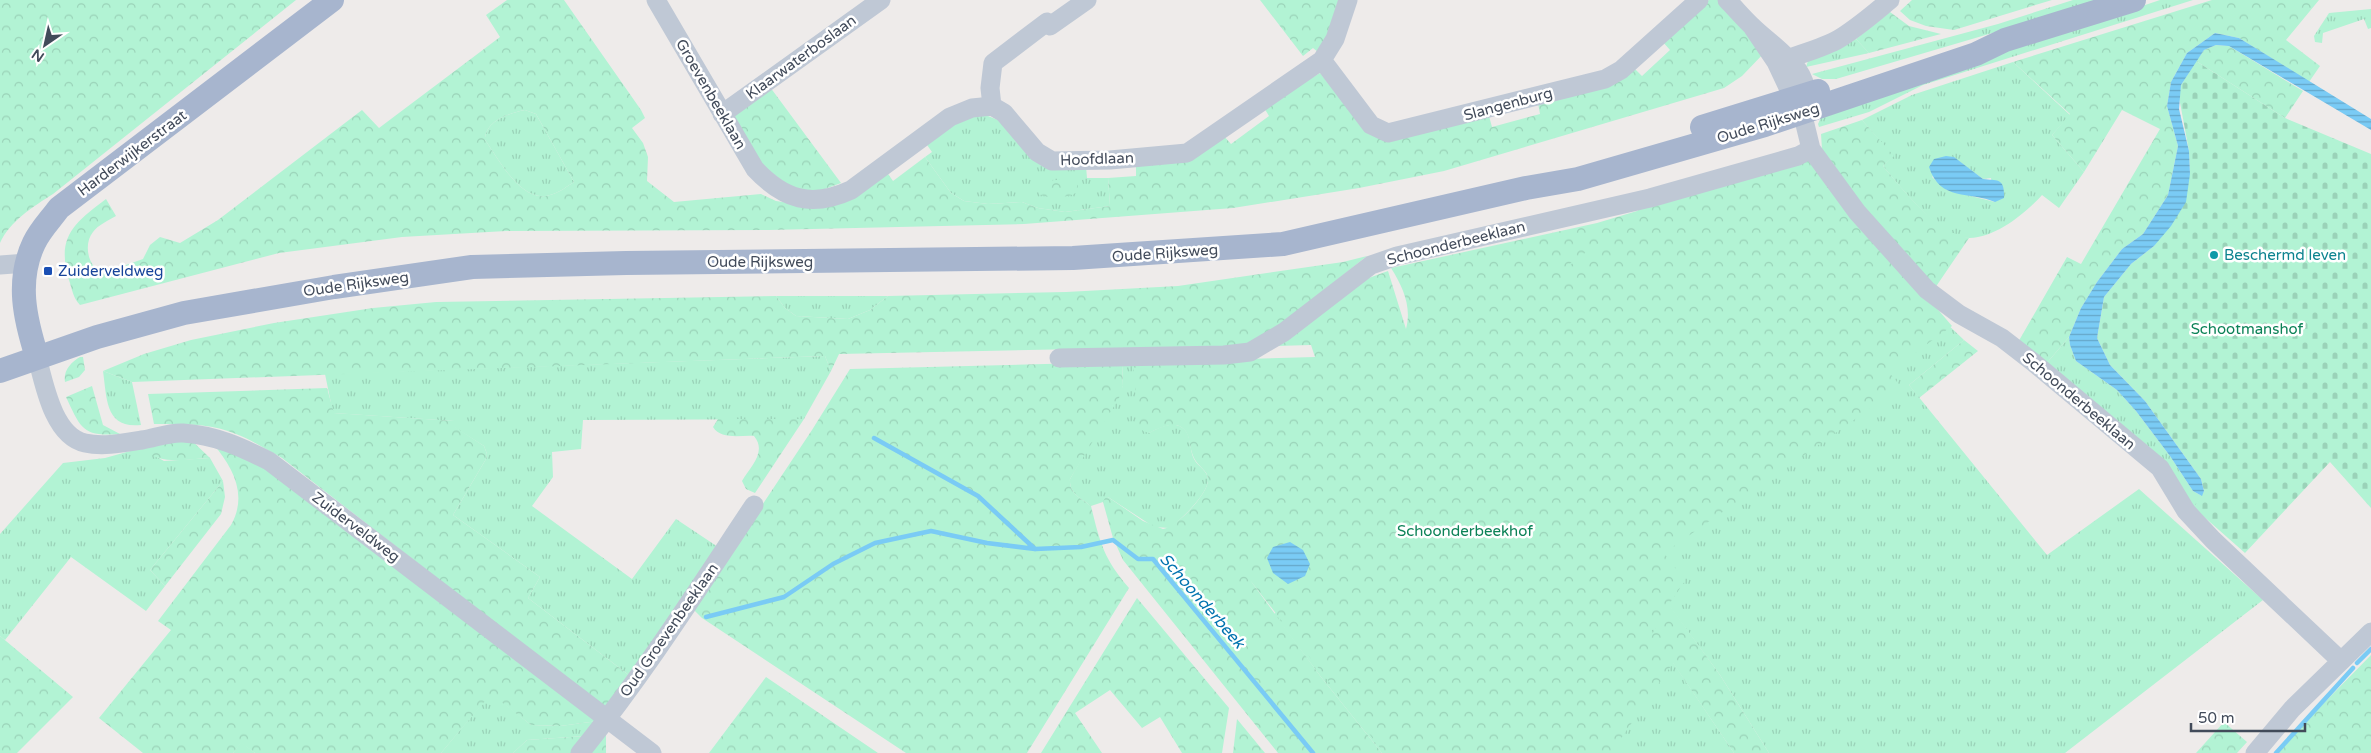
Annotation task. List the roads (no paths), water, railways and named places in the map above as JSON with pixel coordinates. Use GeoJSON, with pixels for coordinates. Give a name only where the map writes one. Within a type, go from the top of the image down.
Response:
{"type":"FeatureCollection","features":[{"type":"Feature","properties":{"kind":"main road","name":"Harderwijkerstraat"},"geometry":{"type":"LineString","coordinates":[[37,357],[24,314],[23,288],[26,263],[34,242],[59,208],[332,0]]}},
{"type":"Feature","properties":{"kind":"main road","name":"Oude Rijksweg"},"geometry":{"type":"LineString","coordinates":[[0,372],[37,357],[97,337],[184,313],[317,289],[472,267],[1073,258],[1283,244],[1526,188],[1578,179],[1801,101],[1976,54],[2005,40],[2134,0]]}},
{"type":"Feature","properties":{"kind":"street","name":"Groevenbeeklaan"},"geometry":{"type":"LineString","coordinates":[[656,0],[756,169],[770,185],[800,199],[820,200],[851,190],[950,117],[972,108],[992,106]]}},
{"type":"Feature","properties":{"kind":"street","name":"Klaarwaterboslaan"},"geometry":{"type":"LineString","coordinates":[[722,114],[881,0]]}},
{"type":"Feature","properties":{"kind":"street"},"geometry":{"type":"LineString","coordinates":[[992,106],[990,88],[993,63],[1048,22],[1050,26],[1087,0]]}},
{"type":"Feature","properties":{"kind":"street","name":"Hoofdlaan"},"geometry":{"type":"LineString","coordinates":[[992,106],[1004,113],[1037,152],[1052,161],[1179,156],[1194,150],[1322,60],[1335,39],[1348,0]]}},
{"type":"Feature","properties":{"kind":"street","name":"Slangenburg"},"geometry":{"type":"LineString","coordinates":[[1322,60],[1371,125],[1388,133],[1605,78],[1621,70],[1699,0]]}},
{"type":"Feature","properties":{"kind":"street"},"geometry":{"type":"LineString","coordinates":[[1727,0],[1782,60],[1800,73],[1801,101]]}},
{"type":"Feature","properties":{"kind":"street"},"geometry":{"type":"LineString","coordinates":[[1782,60],[1835,41],[1852,32],[1890,0]]}},
{"type":"Feature","properties":{"kind":"street","name":"Schoonderbeeklaan"},"geometry":{"type":"LineString","coordinates":[[1801,101],[1811,149],[1857,212],[1927,290],[1958,314],[2002,338],[2160,468],[2186,512],[2212,540],[2341,661]]}},
{"type":"Feature","properties":{"kind":"street","name":"Schoonderbeeklaan"},"geometry":{"type":"LineString","coordinates":[[1059,358],[1224,355],[1250,352],[1284,332],[1371,265],[1398,256],[1650,198],[1798,156],[1811,149]]}},
{"type":"Feature","properties":{"kind":"street"},"geometry":{"type":"LineString","coordinates":[[0,264],[26,263]]}},
{"type":"Feature","properties":{"kind":"street","name":"Zuiderveldweg"},"geometry":{"type":"LineString","coordinates":[[37,357],[52,405],[61,426],[72,437],[84,443],[111,445],[182,433],[232,442],[269,461],[652,753]]}},
{"type":"Feature","properties":{"kind":"street","name":"Oud Groevenbeeklaan"},"geometry":{"type":"LineString","coordinates":[[580,753],[608,719],[672,630],[754,505]]}},
{"type":"Feature","properties":{"kind":"street"},"geometry":{"type":"LineString","coordinates":[[2255,753],[2292,710],[2371,632]]}},
{"type":"Feature","properties":{"kind":"water"},"geometry":{"type":"Polygon","coordinates":[[[2215,33],[2239,38],[2371,119],[2371,130],[2229,46],[2216,45],[2204,50],[2181,85],[2179,109],[2189,151],[2190,174],[2186,202],[2171,226],[2154,246],[2131,264],[2104,297],[2097,338],[2110,365],[2145,401],[2201,479],[2204,491],[2202,496],[2193,491],[2170,456],[2136,411],[2117,390],[2076,361],[2069,337],[2081,308],[2097,282],[2122,249],[2143,234],[2168,195],[2178,146],[2167,106],[2171,82],[2187,53],[2215,33]]]}},
{"type":"Feature","properties":{"kind":"water"},"geometry":{"type":"Polygon","coordinates":[[[1946,156],[1954,157],[1983,179],[1999,181],[2003,186],[2004,198],[1995,202],[1948,191],[1940,186],[1929,167],[1934,159],[1946,156]]]}},
{"type":"Feature","properties":{"kind":"water"},"geometry":{"type":"Polygon","coordinates":[[[1290,542],[1303,550],[1310,564],[1305,576],[1288,584],[1273,573],[1267,558],[1273,547],[1290,542]]]}},
{"type":"Feature","properties":{"kind":"waterway","name":"Schoonderbeek"},"geometry":{"type":"LineString","coordinates":[[874,438],[978,496],[1035,549]]}},
{"type":"Feature","properties":{"kind":"waterway","name":"Schoonderbeek"},"geometry":{"type":"LineString","coordinates":[[706,617],[784,597],[833,564],[875,543],[931,531],[987,543],[1035,549],[1081,547],[1113,540],[1138,559],[1153,559],[1313,753]]}},
{"type":"Feature","properties":{"kind":"waterway"},"geometry":{"type":"LineString","coordinates":[[2357,663],[2371,649]]}},
{"type":"Feature","properties":{"kind":"waterway"},"geometry":{"type":"LineString","coordinates":[[2276,753],[2353,668]]}},
{"type":"Feature","properties":{"kind":"place","name":"Beschermd leven"},"geometry":{"type":"Point","coordinates":[2214,255]}},
{"type":"Feature","properties":{"kind":"place","name":"Zuiderveldweg"},"geometry":{"type":"Point","coordinates":[48,271]}},
{"type":"Feature","properties":{"kind":"park label","name":"Schootmanshof"},"geometry":{"type":"Point","coordinates":[2247,329]}},
{"type":"Feature","properties":{"kind":"park label","name":"Schoonderbeekhof"},"geometry":{"type":"Point","coordinates":[1465,531]}}]}
